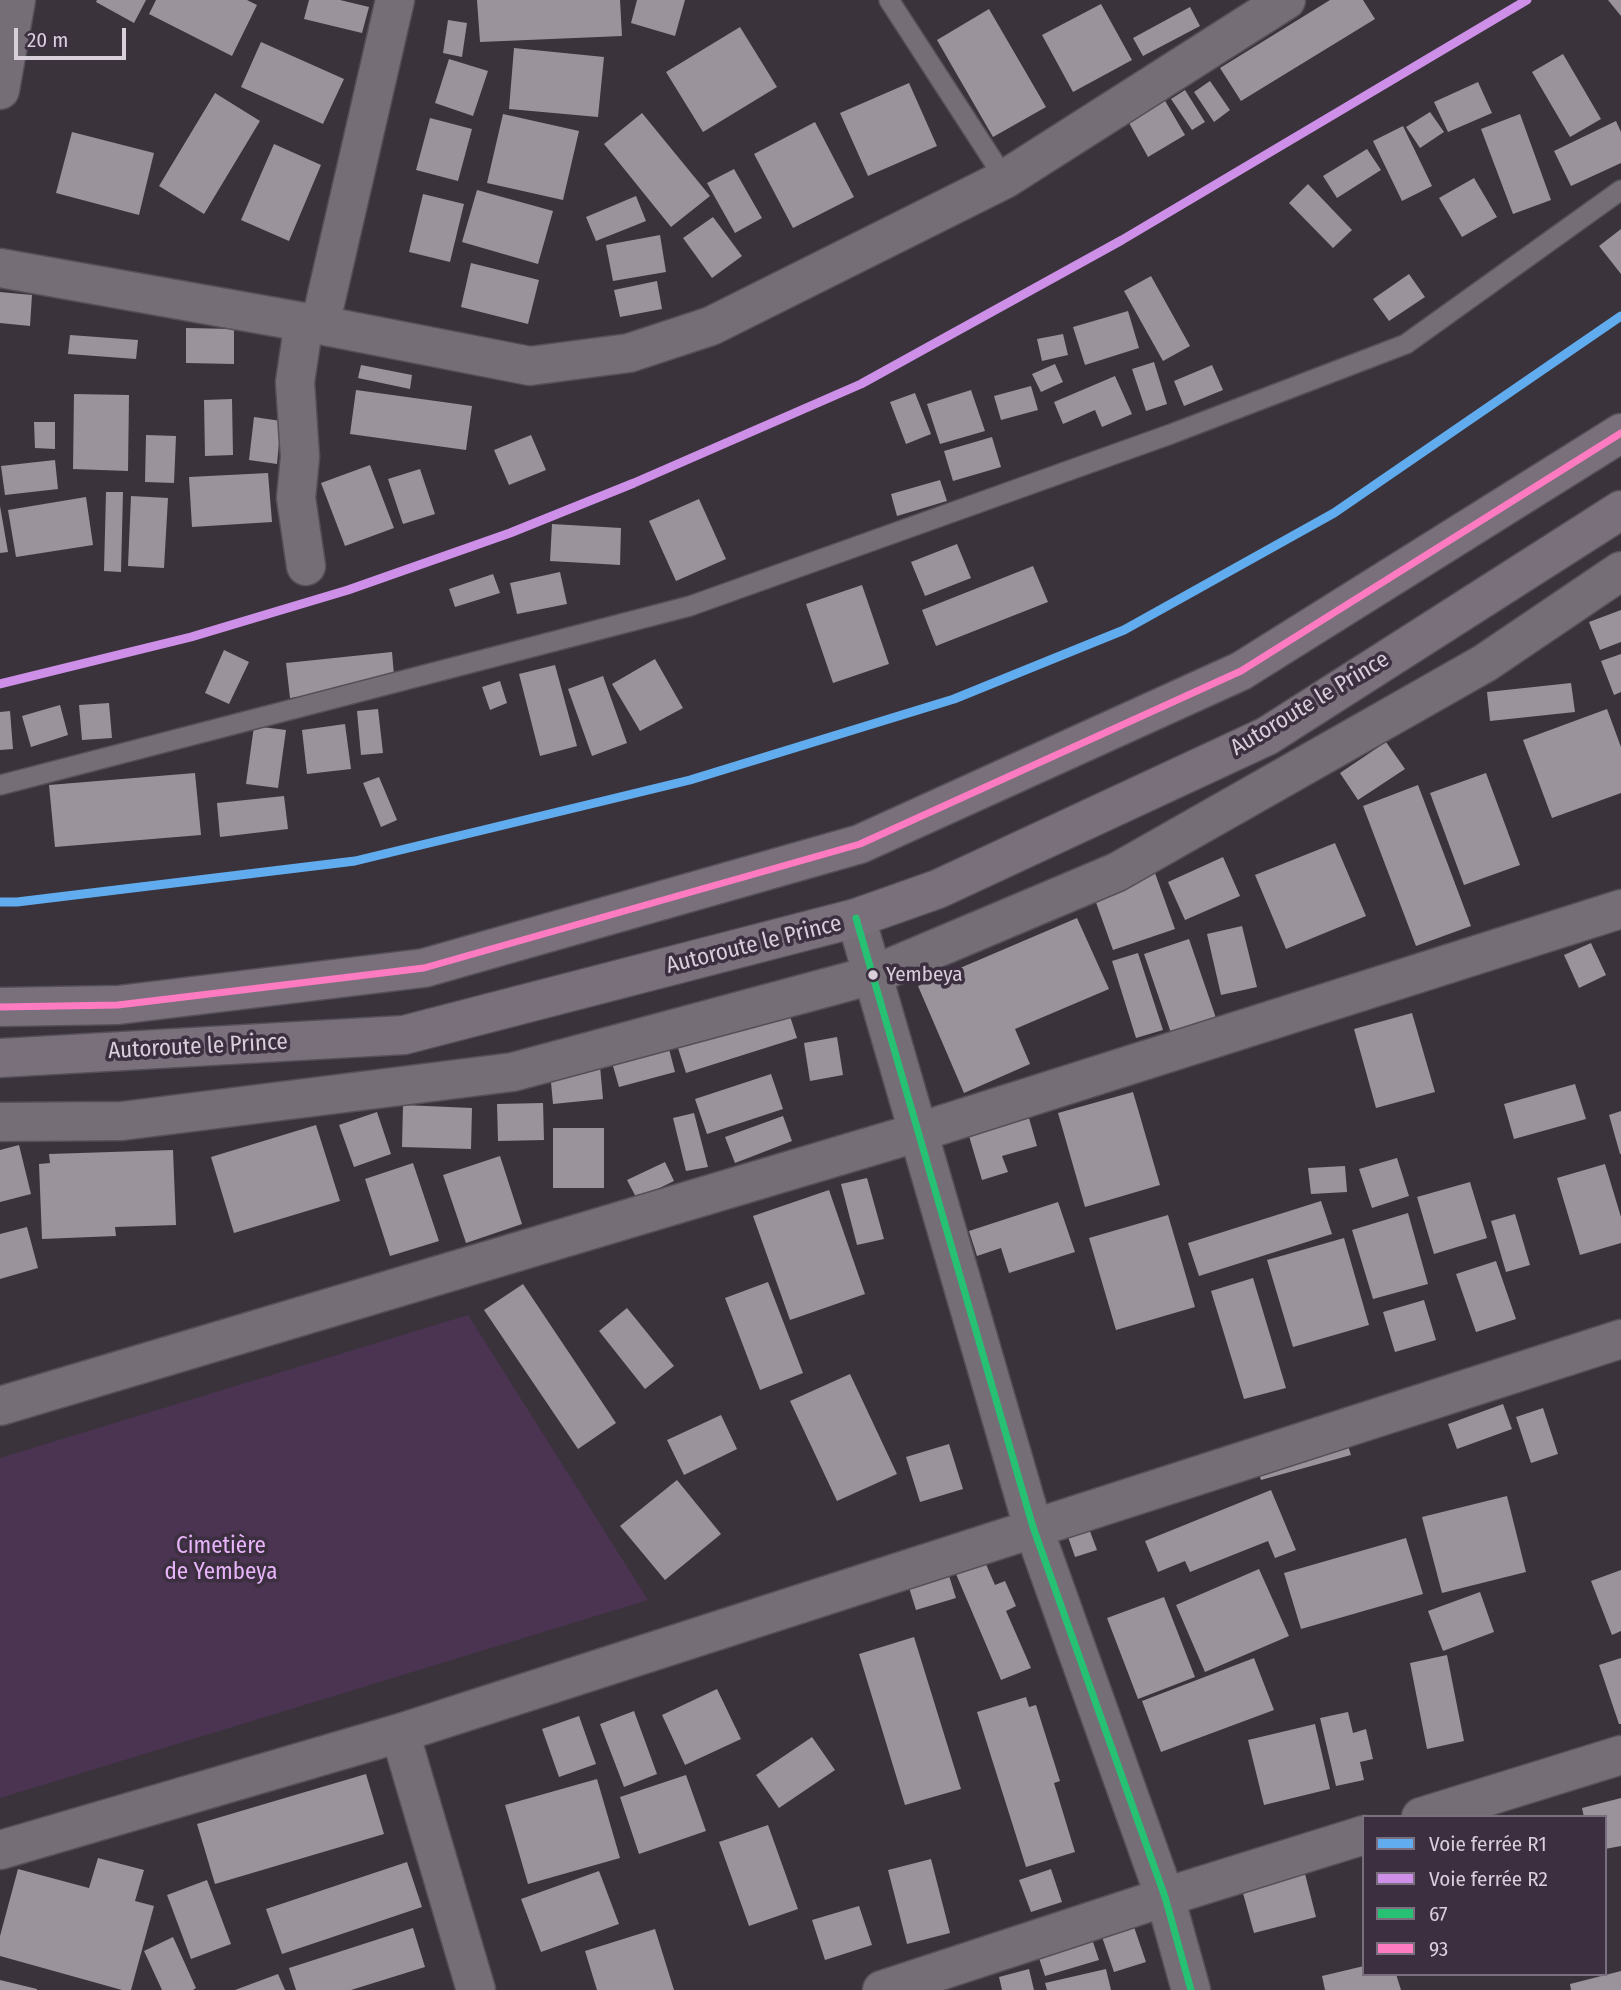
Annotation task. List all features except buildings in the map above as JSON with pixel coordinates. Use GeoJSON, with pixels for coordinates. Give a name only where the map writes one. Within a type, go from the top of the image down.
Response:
{"type":"FeatureCollection","features":[{"type":"Feature","properties":{"kind":"main road","name":"Autoroute le Prince"},"geometry":{"type":"LineString","coordinates":[[0,1007],[118,1004],[424,968],[860,844],[1241,671],[1621,433]]}},
{"type":"Feature","properties":{"kind":"main road","name":"Autoroute le Prince"},"geometry":{"type":"LineString","coordinates":[[0,1058],[404,1035],[856,918],[938,889],[1267,736],[1621,510]]}},
{"type":"Feature","properties":{"kind":"street"},"geometry":{"type":"LineString","coordinates":[[0,90],[16,0]]}},
{"type":"Feature","properties":{"kind":"street"},"geometry":{"type":"LineString","coordinates":[[306,566],[296,498],[300,457],[295,382],[395,0]]}},
{"type":"Feature","properties":{"kind":"street"},"geometry":{"type":"LineString","coordinates":[[0,268],[312,323],[530,366],[629,353],[711,326],[1005,179],[1286,0]]}},
{"type":"Feature","properties":{"kind":"street"},"geometry":{"type":"LineString","coordinates":[[0,1122],[122,1121],[513,1072],[873,975],[1117,872],[1485,663],[1621,571]]}},
{"type":"Feature","properties":{"kind":"street"},"geometry":{"type":"LineString","coordinates":[[0,1406],[919,1132],[1621,909]]}},
{"type":"Feature","properties":{"kind":"street"},"geometry":{"type":"LineString","coordinates":[[856,918],[1033,1527],[1165,1897],[1191,1990]]}},
{"type":"Feature","properties":{"kind":"street"},"geometry":{"type":"LineString","coordinates":[[0,1850],[400,1733],[1621,1339]]}},
{"type":"Feature","properties":{"kind":"street"},"geometry":{"type":"LineString","coordinates":[[400,1733],[476,1990]]}},
{"type":"Feature","properties":{"kind":"street"},"geometry":{"type":"LineString","coordinates":[[1428,1815],[1621,1755]]}},
{"type":"Feature","properties":{"kind":"street"},"geometry":{"type":"LineString","coordinates":[[882,1990],[1362,1836]]}},
{"type":"Feature","properties":{"kind":"lane"},"geometry":{"type":"LineString","coordinates":[[889,0],[1005,179]]}},
{"type":"Feature","properties":{"kind":"lane"},"geometry":{"type":"LineString","coordinates":[[0,785],[690,606],[1171,434],[1406,344],[1621,190]]}},
{"type":"Feature","properties":{"kind":"green space","name":"Cimetière de Yembeya"},"geometry":{"type":"Polygon","coordinates":[[[468,1315],[648,1600],[0,1798],[0,1458],[468,1315]]]}},
{"type":"Feature","properties":{"kind":"railway"},"geometry":{"type":"LineString","coordinates":[[0,902],[355,861],[690,780],[954,699],[1124,630],[1334,513],[1621,316]]}},
{"type":"Feature","properties":{"kind":"rail line","name":"R2"},"geometry":{"type":"LineString","coordinates":[[0,684],[191,637],[348,590],[510,533],[634,483],[861,384],[1122,240],[1527,0]]}},
{"type":"Feature","properties":{"kind":"rail line","name":"R1"},"geometry":{"type":"LineString","coordinates":[[0,902],[355,861],[690,780],[954,699],[1124,630],[1334,513],[1621,316]]}},
{"type":"Feature","properties":{"kind":"transit line","name":"93"},"geometry":{"type":"LineString","coordinates":[[0,1007],[118,1005],[424,968],[860,844],[1241,671],[1621,433]]}},
{"type":"Feature","properties":{"kind":"transit line","name":"67"},"geometry":{"type":"LineString","coordinates":[[856,918],[1033,1527],[1165,1897],[1191,1990]]}},
{"type":"Feature","properties":{"kind":"place","name":"Yembeya"},"geometry":{"type":"Point","coordinates":[873,975]}}]}
